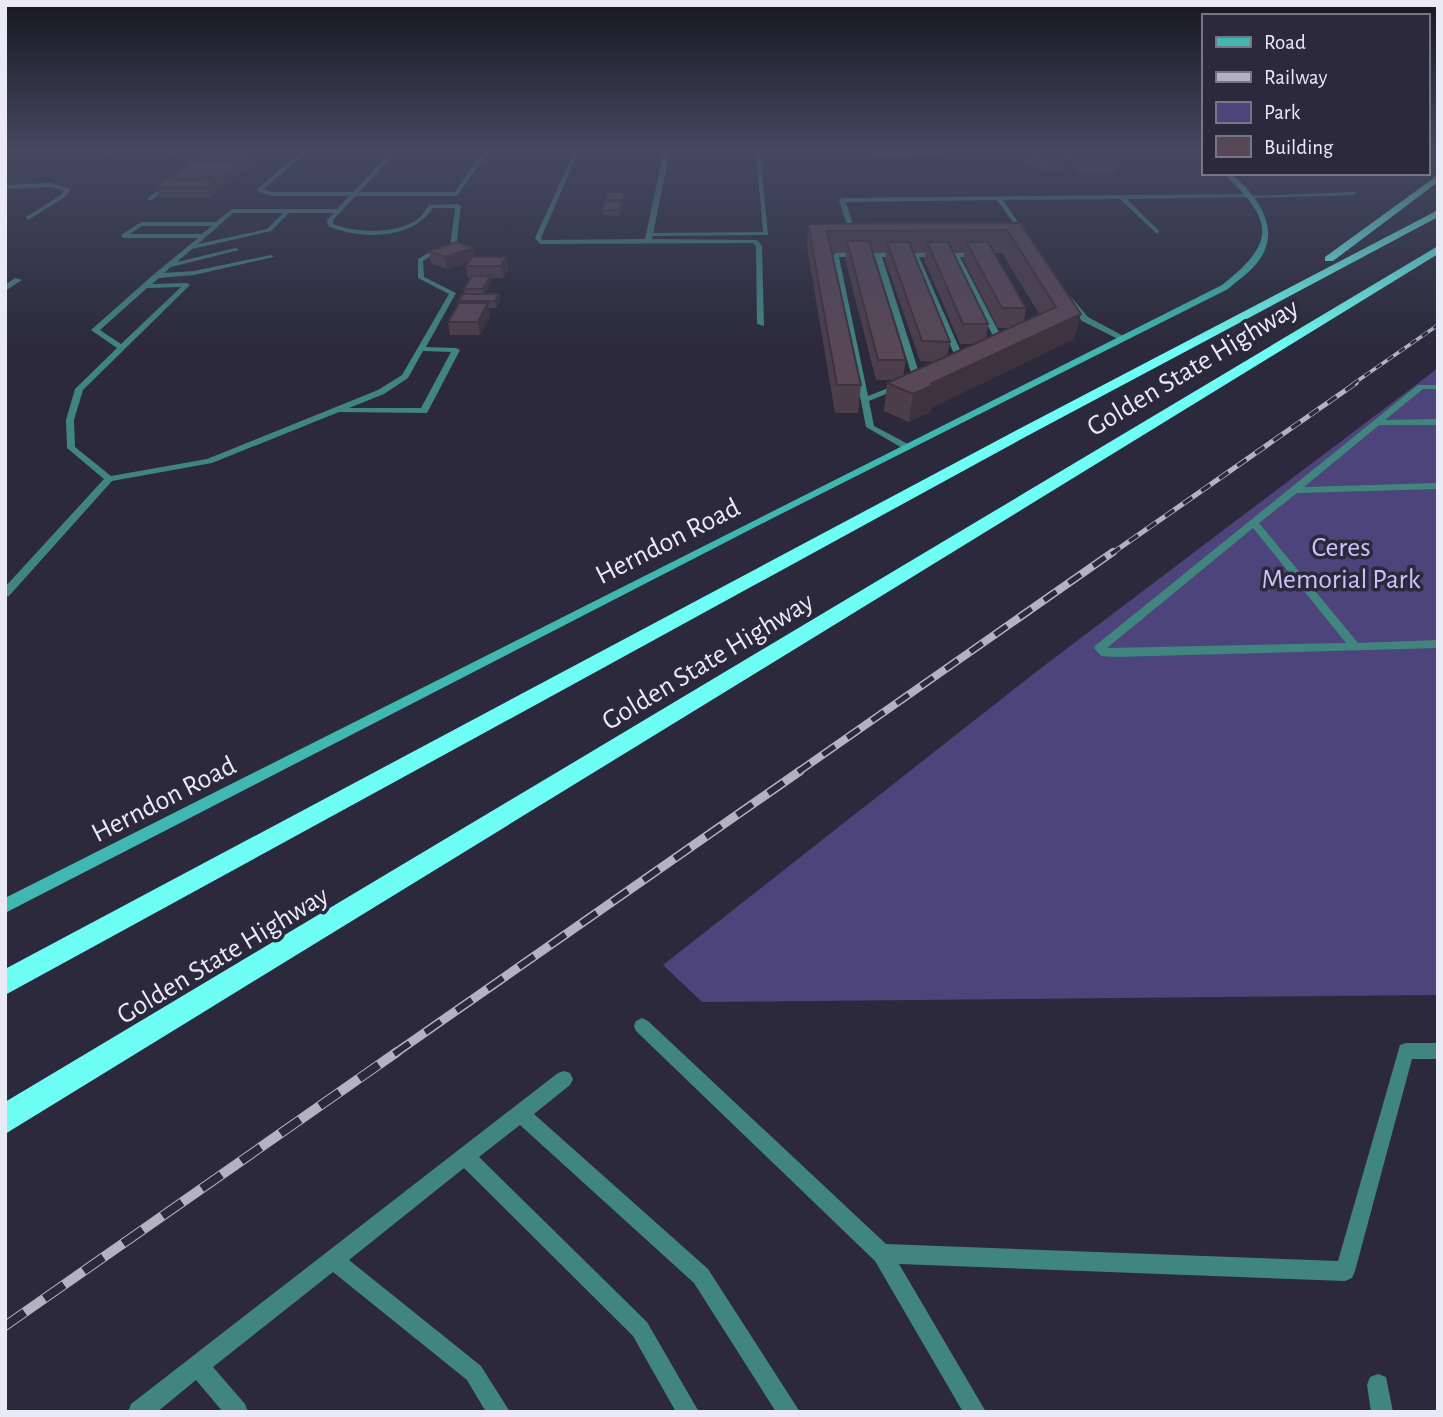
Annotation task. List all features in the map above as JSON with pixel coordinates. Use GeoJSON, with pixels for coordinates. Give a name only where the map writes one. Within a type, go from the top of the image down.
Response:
{"type":"FeatureCollection","features":[{"type":"Feature","properties":{"kind":"highway"},"geometry":{"type":"LineString","coordinates":[[1274,300],[1387,216]]}},
{"type":"Feature","properties":{"kind":"highway","name":"Golden State Highway"},"geometry":{"type":"LineString","coordinates":[[5,983],[1010,439],[1432,216]]}},
{"type":"Feature","properties":{"kind":"highway","name":"Golden State Highway"},"geometry":{"type":"LineString","coordinates":[[5,1119],[1438,249]]}},
{"type":"Feature","properties":{"kind":"street"},"geometry":{"type":"LineString","coordinates":[[649,238],[653,216]]}},
{"type":"Feature","properties":{"kind":"street"},"geometry":{"type":"LineString","coordinates":[[847,216],[853,235]]}},
{"type":"Feature","properties":{"kind":"street"},"geometry":{"type":"LineString","coordinates":[[1011,216],[1029,243]]}},
{"type":"Feature","properties":{"kind":"street"},"geometry":{"type":"LineString","coordinates":[[1141,216],[1157,232]]}},
{"type":"Feature","properties":{"kind":"street","name":"Herndon Road"},"geometry":{"type":"LineString","coordinates":[[5,906],[1225,287],[1258,257],[1265,242],[1265,223],[1261,216]]}},
{"type":"Feature","properties":{"kind":"street"},"geometry":{"type":"LineString","coordinates":[[541,242],[649,238],[755,242],[759,246],[761,324]]}},
{"type":"Feature","properties":{"kind":"street"},"geometry":{"type":"LineString","coordinates":[[5,280],[18,280],[5,289]]}},
{"type":"Feature","properties":{"kind":"street"},"geometry":{"type":"LineString","coordinates":[[1059,286],[1085,319],[1123,338]]}},
{"type":"Feature","properties":{"kind":"lane"},"geometry":{"type":"LineString","coordinates":[[122,348],[95,330],[226,216]]}},
{"type":"Feature","properties":{"kind":"lane"},"geometry":{"type":"LineString","coordinates":[[188,248],[269,230],[283,216]]}},
{"type":"Feature","properties":{"kind":"lane"},"geometry":{"type":"LineString","coordinates":[[333,216],[330,225],[344,230],[370,231],[406,227],[423,216]]}},
{"type":"Feature","properties":{"kind":"lane"},"geometry":{"type":"LineString","coordinates":[[5,594],[109,479],[209,461],[381,392],[405,376],[453,293],[421,278],[420,260],[434,252],[453,248],[457,216]]}},
{"type":"Feature","properties":{"kind":"lane"},"geometry":{"type":"LineString","coordinates":[[541,242],[537,239],[547,216]]}},
{"type":"Feature","properties":{"kind":"lane"},"geometry":{"type":"LineString","coordinates":[[649,238],[766,234],[764,216]]}},
{"type":"Feature","properties":{"kind":"lane"},"geometry":{"type":"LineString","coordinates":[[202,236],[123,236],[141,224],[216,224]]}},
{"type":"Feature","properties":{"kind":"lane"},"geometry":{"type":"LineString","coordinates":[[165,267],[236,250]]}},
{"type":"Feature","properties":{"kind":"lane"},"geometry":{"type":"LineString","coordinates":[[907,447],[870,427],[836,254],[992,255]]}},
{"type":"Feature","properties":{"kind":"lane"},"geometry":{"type":"LineString","coordinates":[[878,255],[917,379]]}},
{"type":"Feature","properties":{"kind":"lane"},"geometry":{"type":"LineString","coordinates":[[915,255],[961,361]]}},
{"type":"Feature","properties":{"kind":"lane"},"geometry":{"type":"LineString","coordinates":[[956,255],[1002,344]]}},
{"type":"Feature","properties":{"kind":"lane"},"geometry":{"type":"LineString","coordinates":[[155,276],[194,273],[271,257]]}},
{"type":"Feature","properties":{"kind":"lane"},"geometry":{"type":"LineString","coordinates":[[109,479],[71,448],[69,420],[79,389],[187,285],[144,286]]}},
{"type":"Feature","properties":{"kind":"lane"},"geometry":{"type":"LineString","coordinates":[[991,348],[1013,339]]}},
{"type":"Feature","properties":{"kind":"lane"},"geometry":{"type":"LineString","coordinates":[[333,410],[424,411],[456,350],[422,349]]}},
{"type":"Feature","properties":{"kind":"lane"},"geometry":{"type":"LineString","coordinates":[[950,365],[971,356]]}},
{"type":"Feature","properties":{"kind":"lane"},"geometry":{"type":"LineString","coordinates":[[865,401],[928,374]]}},
{"type":"Feature","properties":{"kind":"lane"},"geometry":{"type":"LineString","coordinates":[[1438,376],[1100,648],[1105,653],[1115,653],[1438,644]]}},
{"type":"Feature","properties":{"kind":"lane"},"geometry":{"type":"LineString","coordinates":[[1421,387],[1438,387]]}},
{"type":"Feature","properties":{"kind":"lane"},"geometry":{"type":"LineString","coordinates":[[1377,423],[1438,422]]}},
{"type":"Feature","properties":{"kind":"lane"},"geometry":{"type":"LineString","coordinates":[[1295,490],[1438,486]]}},
{"type":"Feature","properties":{"kind":"lane"},"geometry":{"type":"LineString","coordinates":[[1254,523],[1355,646]]}},
{"type":"Feature","properties":{"kind":"lane"},"geometry":{"type":"LineString","coordinates":[[642,1026],[882,1254],[975,1412]]}},
{"type":"Feature","properties":{"kind":"lane"},"geometry":{"type":"LineString","coordinates":[[882,1254],[1345,1271],[1406,1051],[1438,1051]]}},
{"type":"Feature","properties":{"kind":"lane"},"geometry":{"type":"LineString","coordinates":[[139,1412],[564,1079]]}},
{"type":"Feature","properties":{"kind":"lane"},"geometry":{"type":"LineString","coordinates":[[520,1113],[701,1276],[789,1412]]}},
{"type":"Feature","properties":{"kind":"lane"},"geometry":{"type":"LineString","coordinates":[[465,1156],[640,1329],[688,1412]]}},
{"type":"Feature","properties":{"kind":"lane"},"geometry":{"type":"LineString","coordinates":[[333,1260],[474,1373],[499,1412]]}},
{"type":"Feature","properties":{"kind":"lane"},"geometry":{"type":"LineString","coordinates":[[198,1366],[237,1412]]}},
{"type":"Feature","properties":{"kind":"lane"},"geometry":{"type":"LineString","coordinates":[[1378,1385],[1382,1412]]}},
{"type":"Feature","properties":{"kind":"green space","name":"Ceres Memorial Park"},"geometry":{"type":"Polygon","coordinates":[[[1438,368],[1438,995],[702,1002],[663,965],[1041,668],[1438,368]]]}},
{"type":"Feature","properties":{"kind":"building"},"geometry":{"type":"Polygon","coordinates":[[[1020,223],[1081,314],[913,394],[887,383],[1056,307],[1007,230],[827,231],[861,385],[837,385],[808,224],[1020,223]]]}},
{"type":"Feature","properties":{"kind":"building"},"geometry":{"type":"Polygon","coordinates":[[[847,241],[869,241],[906,360],[878,360],[847,241]]]}},
{"type":"Feature","properties":{"kind":"building"},"geometry":{"type":"Polygon","coordinates":[[[457,242],[473,248],[445,257],[429,251],[457,242]]]}},
{"type":"Feature","properties":{"kind":"building"},"geometry":{"type":"Polygon","coordinates":[[[887,242],[909,242],[950,342],[922,341],[887,242]]]}},
{"type":"Feature","properties":{"kind":"building"},"geometry":{"type":"Polygon","coordinates":[[[927,242],[948,242],[988,324],[963,324],[927,242]]]}},
{"type":"Feature","properties":{"kind":"building"},"geometry":{"type":"Polygon","coordinates":[[[966,242],[988,242],[1026,308],[1002,308],[966,242]]]}},
{"type":"Feature","properties":{"kind":"building"},"geometry":{"type":"Polygon","coordinates":[[[472,257],[506,257],[501,266],[466,266],[472,257]]]}},
{"type":"Feature","properties":{"kind":"building"},"geometry":{"type":"Polygon","coordinates":[[[472,276],[490,276],[483,289],[464,289],[472,276]]]}},
{"type":"Feature","properties":{"kind":"building"},"geometry":{"type":"Polygon","coordinates":[[[463,294],[499,294],[495,301],[458,301],[463,294]]]}},
{"type":"Feature","properties":{"kind":"building"},"geometry":{"type":"Polygon","coordinates":[[[459,303],[488,303],[478,322],[448,322],[459,303]]]}},
{"type":"Feature","properties":{"kind":"railway"},"geometry":{"type":"LineString","coordinates":[[1353,384],[1438,325]]}},
{"type":"Feature","properties":{"kind":"railway"},"geometry":{"type":"LineString","coordinates":[[1111,554],[1356,383]]}},
{"type":"Feature","properties":{"kind":"railway"},"geometry":{"type":"LineString","coordinates":[[798,772],[1113,552]]}},
{"type":"Feature","properties":{"kind":"railway"},"geometry":{"type":"LineString","coordinates":[[394,1054],[800,771]]}},
{"type":"Feature","properties":{"kind":"railway"},"geometry":{"type":"LineString","coordinates":[[5,1326],[397,1052]]}}]}
